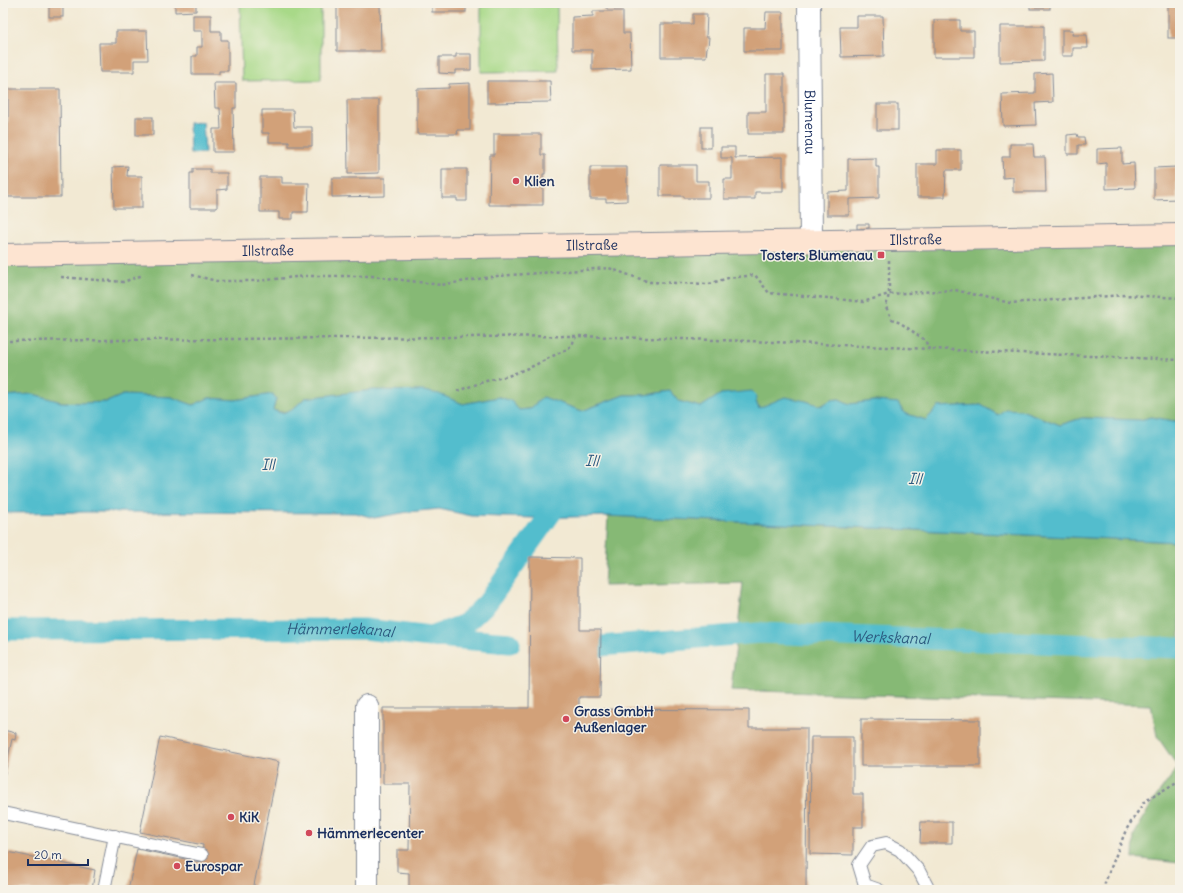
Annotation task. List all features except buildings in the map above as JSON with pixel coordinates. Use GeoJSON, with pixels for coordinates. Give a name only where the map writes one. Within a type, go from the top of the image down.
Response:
{"type":"FeatureCollection","features":[{"type":"Feature","properties":{"kind":"main road","name":"Illstraße"},"geometry":{"type":"LineString","coordinates":[[3,255],[1180,235]]}},
{"type":"Feature","properties":{"kind":"street","name":"Blumenau"},"geometry":{"type":"LineString","coordinates":[[808,3],[811,242]]}},
{"type":"Feature","properties":{"kind":"street"},"geometry":{"type":"LineString","coordinates":[[367,706],[367,890]]}},
{"type":"Feature","properties":{"kind":"lane"},"geometry":{"type":"LineString","coordinates":[[3,813],[202,855]]}},
{"type":"Feature","properties":{"kind":"lane"},"geometry":{"type":"LineString","coordinates":[[104,890],[115,836]]}},
{"type":"Feature","properties":{"kind":"lane"},"geometry":{"type":"LineString","coordinates":[[879,890],[865,885],[859,865],[872,846],[886,843],[900,850],[919,871],[929,890]]}},
{"type":"Feature","properties":{"kind":"path"},"geometry":{"type":"LineString","coordinates":[[889,253],[889,294],[886,307],[892,318],[925,340],[929,349]]}},
{"type":"Feature","properties":{"kind":"path"},"geometry":{"type":"LineString","coordinates":[[186,275],[194,275],[217,281],[256,281],[306,276],[372,276],[441,285],[496,276],[609,268],[649,282],[708,284],[728,278],[755,275],[769,293],[863,302],[889,294],[955,290],[1010,303],[1125,295],[1180,298]]}},
{"type":"Feature","properties":{"kind":"path"},"geometry":{"type":"LineString","coordinates":[[59,277],[123,282],[142,275],[150,275]]}},
{"type":"Feature","properties":{"kind":"path"},"geometry":{"type":"LineString","coordinates":[[457,391],[486,381],[508,376],[533,366],[567,349],[571,346],[576,336]]}},
{"type":"Feature","properties":{"kind":"path"},"geometry":{"type":"LineString","coordinates":[[3,341],[576,336],[750,341],[1180,360]]}},
{"type":"Feature","properties":{"kind":"path"},"geometry":{"type":"LineString","coordinates":[[1102,890],[1126,830],[1144,802],[1180,780]]}},
{"type":"Feature","properties":{"kind":"green space"},"geometry":{"type":"Polygon","coordinates":[[[240,3],[321,3],[321,80],[242,81],[240,3]]]}},
{"type":"Feature","properties":{"kind":"green space"},"geometry":{"type":"Polygon","coordinates":[[[481,3],[557,3],[558,71],[481,72],[481,3]]]}},
{"type":"Feature","properties":{"kind":"green space"},"geometry":{"type":"Polygon","coordinates":[[[1180,235],[1180,421],[1151,417],[1140,420],[1082,418],[1060,425],[1021,410],[998,415],[981,405],[938,407],[926,420],[903,413],[897,403],[875,401],[850,404],[839,399],[831,400],[821,406],[806,401],[768,405],[759,408],[756,402],[756,395],[721,394],[701,407],[678,401],[670,391],[645,395],[624,395],[582,411],[543,397],[530,409],[518,410],[511,401],[499,397],[463,404],[452,400],[305,398],[291,410],[278,412],[273,410],[276,399],[273,394],[235,400],[209,398],[193,405],[171,397],[123,395],[107,402],[81,403],[61,402],[33,394],[3,396],[3,255],[1180,235]]]}},
{"type":"Feature","properties":{"kind":"green space"},"geometry":{"type":"Polygon","coordinates":[[[608,516],[1180,542],[1180,863],[1133,858],[1134,835],[1153,801],[1178,767],[1157,736],[1151,705],[731,690],[743,583],[604,586],[608,516]]]}},
{"type":"Feature","properties":{"kind":"water"},"geometry":{"type":"Polygon","coordinates":[[[203,122],[205,153],[190,154],[189,123],[203,122]]]}},
{"type":"Feature","properties":{"kind":"water","name":"Ill"},"geometry":{"type":"Polygon","coordinates":[[[373,390],[423,391],[439,394],[463,404],[499,397],[511,401],[519,410],[530,409],[543,397],[582,411],[624,395],[645,395],[670,391],[678,401],[701,407],[721,394],[752,391],[756,395],[756,402],[759,408],[785,397],[806,401],[821,406],[831,400],[839,399],[850,404],[875,401],[898,403],[904,413],[926,420],[938,407],[981,405],[998,415],[1005,409],[1021,410],[1060,425],[1082,418],[1140,420],[1151,417],[1180,421],[1180,542],[608,516],[535,518],[472,516],[439,509],[408,512],[374,518],[356,513],[3,513],[3,396],[33,394],[61,402],[81,403],[107,402],[123,395],[171,397],[193,405],[209,398],[235,400],[273,394],[276,399],[273,410],[281,413],[292,410],[305,398],[373,390]]]}},
{"type":"Feature","properties":{"kind":"waterway","name":"Hämmerlekanal"},"geometry":{"type":"LineString","coordinates":[[3,630],[365,629],[430,637],[465,624],[487,603],[564,495]]}},
{"type":"Feature","properties":{"kind":"waterway","name":"Werkskanal"},"geometry":{"type":"LineString","coordinates":[[600,646],[759,633],[1180,648]]}},
{"type":"Feature","properties":{"kind":"waterway","name":"Werkskanal"},"geometry":{"type":"LineString","coordinates":[[437,637],[510,643]]}},
{"type":"Feature","properties":{"kind":"place","name":"Klien"},"geometry":{"type":"Point","coordinates":[516,181]}},
{"type":"Feature","properties":{"kind":"place","name":"Tosters Blumenau"},"geometry":{"type":"Point","coordinates":[881,255]}},
{"type":"Feature","properties":{"kind":"place","name":"Grass GmbH Außenlager"},"geometry":{"type":"Point","coordinates":[566,719]}},
{"type":"Feature","properties":{"kind":"place","name":"KiK"},"geometry":{"type":"Point","coordinates":[231,817]}},
{"type":"Feature","properties":{"kind":"place","name":"Hämmerlecenter"},"geometry":{"type":"Point","coordinates":[309,833]}},
{"type":"Feature","properties":{"kind":"place","name":"Eurospar"},"geometry":{"type":"Point","coordinates":[177,866]}}]}
